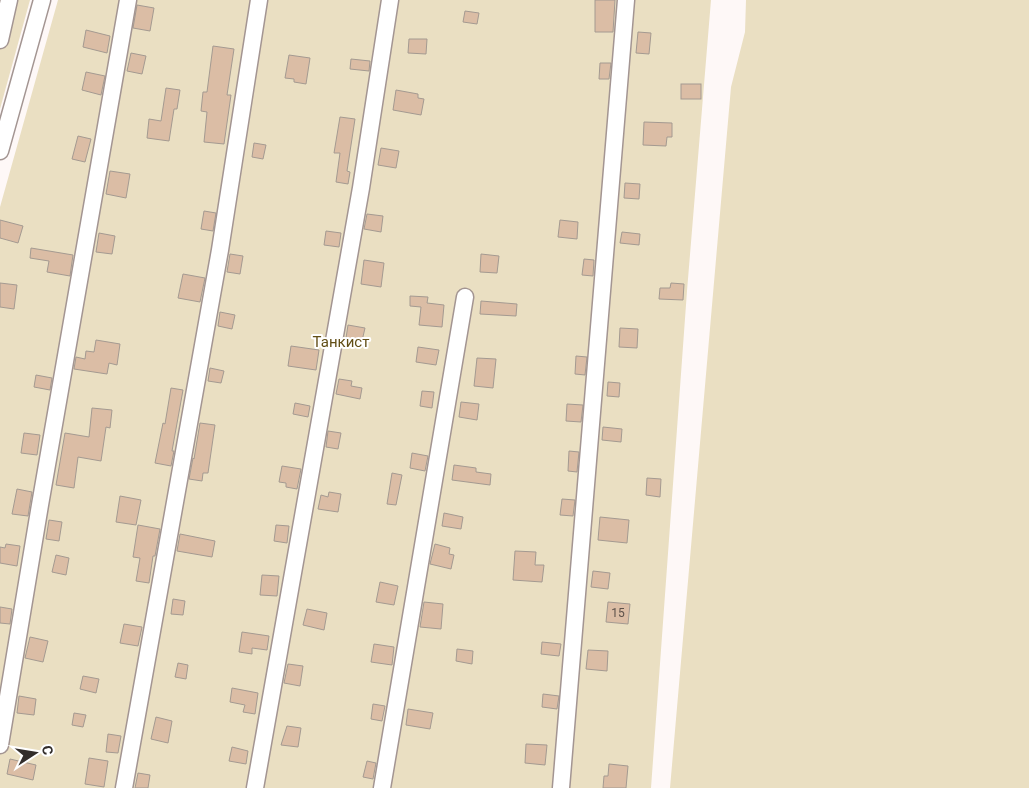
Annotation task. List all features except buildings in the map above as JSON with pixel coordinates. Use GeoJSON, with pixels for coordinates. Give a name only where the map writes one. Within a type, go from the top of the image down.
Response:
{"type":"FeatureCollection","features":[{"type":"Feature","properties":{"kind":"street"},"geometry":{"type":"LineString","coordinates":[[0,40],[9,0]]}},
{"type":"Feature","properties":{"kind":"street"},"geometry":{"type":"LineString","coordinates":[[0,151],[42,0]]}},
{"type":"Feature","properties":{"kind":"street"},"geometry":{"type":"LineString","coordinates":[[0,745],[128,0]]}},
{"type":"Feature","properties":{"kind":"street"},"geometry":{"type":"LineString","coordinates":[[124,788],[220,250],[259,0]]}},
{"type":"Feature","properties":{"kind":"street"},"geometry":{"type":"LineString","coordinates":[[255,788],[361,188],[390,0]]}},
{"type":"Feature","properties":{"kind":"street"},"geometry":{"type":"LineString","coordinates":[[561,788],[626,0]]}},
{"type":"Feature","properties":{"kind":"street"},"geometry":{"type":"LineString","coordinates":[[382,788],[465,297]]}},
{"type":"Feature","properties":{"kind":"green space"},"geometry":{"type":"Polygon","coordinates":[[[0,0],[30,0],[0,109],[0,0]]]}},
{"type":"Feature","properties":{"kind":"green space","name":"Танкист"},"geometry":{"type":"Polygon","coordinates":[[[58,0],[711,0],[687,291],[651,788],[0,788],[0,207],[58,0]]]}},
{"type":"Feature","properties":{"kind":"green space"},"geometry":{"type":"Polygon","coordinates":[[[746,0],[1029,0],[1029,788],[670,788],[731,87],[745,32],[746,0]]]}}]}
